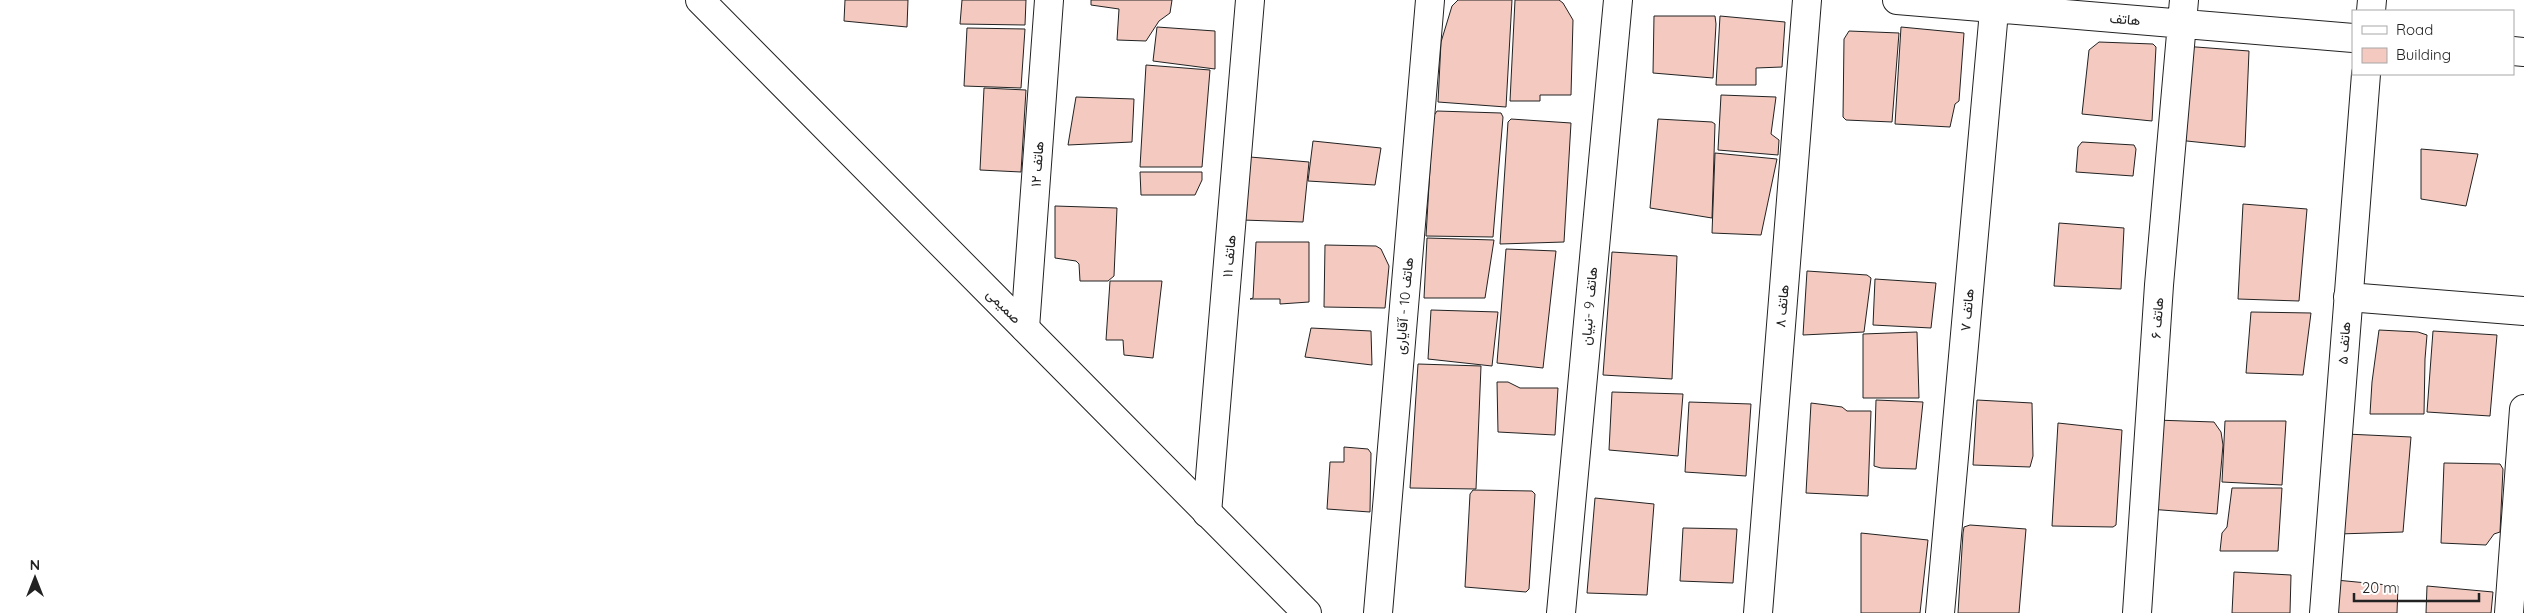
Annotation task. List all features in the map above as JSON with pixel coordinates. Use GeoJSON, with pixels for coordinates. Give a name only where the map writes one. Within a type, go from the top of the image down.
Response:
{"type":"FeatureCollection","features":[{"type":"Feature","properties":{"kind":"street","name":"صمیمی"},"geometry":{"type":"LineString","coordinates":[[700,0],[1307,613]]}},
{"type":"Feature","properties":{"kind":"street","name":"هاتف ۱۲"},"geometry":{"type":"LineString","coordinates":[[1025,328],[1049,0]]}},
{"type":"Feature","properties":{"kind":"street","name":"هاتف ۱۱"},"geometry":{"type":"LineString","coordinates":[[1207,513],[1250,0]]}},
{"type":"Feature","properties":{"kind":"street","name":"هاتف 10 - آقایاری"},"geometry":{"type":"LineString","coordinates":[[1378,613],[1430,0]]}},
{"type":"Feature","properties":{"kind":"street","name":"هاتف 9 -نبیان"},"geometry":{"type":"LineString","coordinates":[[1561,613],[1618,0]]}},
{"type":"Feature","properties":{"kind":"street","name":"هاتف ۸"},"geometry":{"type":"LineString","coordinates":[[1758,613],[1807,0]]}},
{"type":"Feature","properties":{"kind":"street","name":"هاتف"},"geometry":{"type":"LineString","coordinates":[[1898,0],[2183,12],[2352,38]]}},
{"type":"Feature","properties":{"kind":"street","name":"هاتف ۷"},"geometry":{"type":"LineString","coordinates":[[1940,613],[1994,4]]}},
{"type":"Feature","properties":{"kind":"street","name":"هاتف ۶"},"geometry":{"type":"LineString","coordinates":[[2137,613],[2159,285],[2183,12]]}},
{"type":"Feature","properties":{"kind":"street","name":"هاتف ۵"},"geometry":{"type":"LineString","coordinates":[[2324,613],[2366,75]]}},
{"type":"Feature","properties":{"kind":"street"},"geometry":{"type":"LineString","coordinates":[[2348,297],[2524,311]]}},
{"type":"Feature","properties":{"kind":"street"},"geometry":{"type":"LineString","coordinates":[[2508,613],[2524,409]]}},
{"type":"Feature","properties":{"kind":"building"},"geometry":{"type":"Polygon","coordinates":[[[845,0],[908,0],[907,27],[844,21],[845,0]]]}},
{"type":"Feature","properties":{"kind":"building"},"geometry":{"type":"Polygon","coordinates":[[[962,0],[1026,0],[1025,25],[960,24],[962,0]]]}},
{"type":"Feature","properties":{"kind":"building"},"geometry":{"type":"Polygon","coordinates":[[[1091,0],[1172,0],[1170,13],[1159,21],[1146,41],[1117,40],[1119,9],[1091,5],[1091,0]]]}},
{"type":"Feature","properties":{"kind":"building"},"geometry":{"type":"Polygon","coordinates":[[[1458,0],[1512,0],[1506,107],[1438,102],[1441,42],[1452,6],[1458,0]]]}},
{"type":"Feature","properties":{"kind":"building"},"geometry":{"type":"Polygon","coordinates":[[[1515,0],[1559,0],[1563,3],[1573,20],[1571,95],[1540,95],[1540,101],[1510,101],[1515,0]]]}},
{"type":"Feature","properties":{"kind":"building"},"geometry":{"type":"Polygon","coordinates":[[[1654,16],[1715,16],[1713,78],[1653,73],[1654,16]]]}},
{"type":"Feature","properties":{"kind":"building"},"geometry":{"type":"Polygon","coordinates":[[[1720,16],[1785,22],[1782,67],[1756,68],[1756,85],[1716,85],[1720,16]]]}},
{"type":"Feature","properties":{"kind":"building"},"geometry":{"type":"Polygon","coordinates":[[[1157,27],[1215,31],[1215,69],[1153,61],[1157,27]]]}},
{"type":"Feature","properties":{"kind":"building"},"geometry":{"type":"Polygon","coordinates":[[[1901,27],[1964,33],[1959,101],[1955,104],[1950,127],[1895,124],[1901,27]]]}},
{"type":"Feature","properties":{"kind":"building"},"geometry":{"type":"Polygon","coordinates":[[[967,28],[1025,29],[1021,88],[964,86],[967,28]]]}},
{"type":"Feature","properties":{"kind":"building"},"geometry":{"type":"Polygon","coordinates":[[[1849,31],[1899,33],[1892,122],[1846,120],[1843,117],[1844,39],[1849,31]]]}},
{"type":"Feature","properties":{"kind":"building"},"geometry":{"type":"Polygon","coordinates":[[[2099,42],[2153,44],[2156,47],[2152,121],[2082,114],[2089,50],[2099,42]]]}},
{"type":"Feature","properties":{"kind":"building"},"geometry":{"type":"Polygon","coordinates":[[[2183,46],[2249,51],[2245,147],[2177,140],[2183,46]]]}},
{"type":"Feature","properties":{"kind":"building"},"geometry":{"type":"Polygon","coordinates":[[[1146,65],[1210,70],[1202,167],[1140,167],[1146,65]]]}},
{"type":"Feature","properties":{"kind":"building"},"geometry":{"type":"Polygon","coordinates":[[[984,88],[1026,90],[1021,172],[980,170],[984,88]]]}},
{"type":"Feature","properties":{"kind":"building"},"geometry":{"type":"Polygon","coordinates":[[[1721,95],[1776,97],[1771,134],[1779,140],[1778,155],[1718,150],[1721,95]]]}},
{"type":"Feature","properties":{"kind":"building"},"geometry":{"type":"Polygon","coordinates":[[[1076,97],[1134,99],[1132,142],[1068,145],[1076,97]]]}},
{"type":"Feature","properties":{"kind":"building"},"geometry":{"type":"Polygon","coordinates":[[[1437,111],[1501,113],[1503,117],[1493,237],[1426,236],[1433,117],[1437,111]]]}},
{"type":"Feature","properties":{"kind":"building"},"geometry":{"type":"Polygon","coordinates":[[[1511,119],[1571,123],[1564,242],[1500,244],[1508,122],[1511,119]]]}},
{"type":"Feature","properties":{"kind":"building"},"geometry":{"type":"Polygon","coordinates":[[[1658,119],[1712,122],[1715,124],[1712,218],[1650,208],[1658,119]]]}},
{"type":"Feature","properties":{"kind":"building"},"geometry":{"type":"Polygon","coordinates":[[[1313,141],[1381,148],[1375,185],[1308,181],[1313,141]]]}},
{"type":"Feature","properties":{"kind":"building"},"geometry":{"type":"Polygon","coordinates":[[[2082,142],[2134,145],[2136,149],[2133,176],[2076,172],[2078,147],[2082,142]]]}},
{"type":"Feature","properties":{"kind":"building"},"geometry":{"type":"Polygon","coordinates":[[[2421,149],[2478,154],[2466,206],[2421,199],[2421,149]]]}},
{"type":"Feature","properties":{"kind":"building"},"geometry":{"type":"Polygon","coordinates":[[[1715,153],[1777,159],[1761,235],[1712,233],[1715,153]]]}},
{"type":"Feature","properties":{"kind":"building"},"geometry":{"type":"Polygon","coordinates":[[[1250,157],[1309,162],[1303,222],[1242,220],[1250,157]]]}},
{"type":"Feature","properties":{"kind":"building"},"geometry":{"type":"Polygon","coordinates":[[[1140,172],[1202,172],[1202,180],[1195,195],[1141,195],[1140,172]]]}},
{"type":"Feature","properties":{"kind":"building"},"geometry":{"type":"Polygon","coordinates":[[[2243,204],[2307,209],[2299,301],[2238,299],[2243,204]]]}},
{"type":"Feature","properties":{"kind":"building"},"geometry":{"type":"Polygon","coordinates":[[[1055,206],[1117,208],[1114,276],[1108,281],[1080,281],[1079,264],[1076,261],[1055,258],[1055,206]]]}},
{"type":"Feature","properties":{"kind":"building"},"geometry":{"type":"Polygon","coordinates":[[[2059,223],[2124,228],[2121,289],[2054,286],[2059,223]]]}},
{"type":"Feature","properties":{"kind":"building"},"geometry":{"type":"Polygon","coordinates":[[[1427,238],[1494,240],[1485,298],[1424,298],[1427,238]]]}},
{"type":"Feature","properties":{"kind":"building"},"geometry":{"type":"Polygon","coordinates":[[[1256,242],[1309,242],[1309,302],[1280,304],[1280,299],[1250,299],[1253,298],[1256,242]]]}},
{"type":"Feature","properties":{"kind":"building"},"geometry":{"type":"Polygon","coordinates":[[[1325,245],[1376,246],[1381,249],[1389,266],[1385,308],[1324,307],[1325,245]]]}},
{"type":"Feature","properties":{"kind":"building"},"geometry":{"type":"Polygon","coordinates":[[[1506,249],[1556,251],[1543,368],[1497,363],[1506,249]]]}},
{"type":"Feature","properties":{"kind":"building"},"geometry":{"type":"Polygon","coordinates":[[[1612,252],[1677,256],[1672,379],[1603,375],[1612,252]]]}},
{"type":"Feature","properties":{"kind":"building"},"geometry":{"type":"Polygon","coordinates":[[[1807,271],[1867,275],[1871,278],[1864,332],[1803,335],[1807,271]]]}},
{"type":"Feature","properties":{"kind":"building"},"geometry":{"type":"Polygon","coordinates":[[[1875,279],[1936,283],[1931,328],[1873,325],[1875,279]]]}},
{"type":"Feature","properties":{"kind":"building"},"geometry":{"type":"Polygon","coordinates":[[[1110,281],[1162,281],[1153,358],[1124,355],[1123,340],[1106,340],[1110,281]]]}},
{"type":"Feature","properties":{"kind":"building"},"geometry":{"type":"Polygon","coordinates":[[[1431,310],[1498,312],[1492,366],[1428,359],[1431,310]]]}},
{"type":"Feature","properties":{"kind":"building"},"geometry":{"type":"Polygon","coordinates":[[[2251,312],[2311,313],[2303,375],[2246,373],[2251,312]]]}},
{"type":"Feature","properties":{"kind":"building"},"geometry":{"type":"Polygon","coordinates":[[[1311,328],[1371,331],[1372,365],[1305,357],[1311,328]]]}},
{"type":"Feature","properties":{"kind":"building"},"geometry":{"type":"Polygon","coordinates":[[[2379,330],[2418,332],[2427,335],[2424,414],[2370,414],[2379,330]]]}},
{"type":"Feature","properties":{"kind":"building"},"geometry":{"type":"Polygon","coordinates":[[[2433,331],[2497,335],[2490,416],[2427,412],[2433,331]]]}},
{"type":"Feature","properties":{"kind":"building"},"geometry":{"type":"Polygon","coordinates":[[[1917,332],[1919,398],[1863,398],[1863,334],[1917,332]]]}},
{"type":"Feature","properties":{"kind":"building"},"geometry":{"type":"Polygon","coordinates":[[[1418,364],[1481,366],[1476,489],[1410,488],[1418,364]]]}},
{"type":"Feature","properties":{"kind":"building"},"geometry":{"type":"Polygon","coordinates":[[[1497,382],[1508,382],[1520,388],[1558,388],[1555,435],[1498,432],[1497,382]]]}},
{"type":"Feature","properties":{"kind":"building"},"geometry":{"type":"Polygon","coordinates":[[[1612,392],[1683,394],[1678,456],[1609,450],[1612,392]]]}},
{"type":"Feature","properties":{"kind":"building"},"geometry":{"type":"Polygon","coordinates":[[[1876,400],[1923,402],[1916,469],[1874,466],[1876,400]]]}},
{"type":"Feature","properties":{"kind":"building"},"geometry":{"type":"Polygon","coordinates":[[[1977,400],[2032,403],[2033,456],[2030,467],[1973,465],[1977,400]]]}},
{"type":"Feature","properties":{"kind":"building"},"geometry":{"type":"Polygon","coordinates":[[[1689,402],[1751,404],[1746,476],[1685,472],[1689,402]]]}},
{"type":"Feature","properties":{"kind":"building"},"geometry":{"type":"Polygon","coordinates":[[[1811,403],[1842,407],[1847,411],[1871,411],[1868,496],[1806,493],[1811,403]]]}},
{"type":"Feature","properties":{"kind":"building"},"geometry":{"type":"Polygon","coordinates":[[[2155,420],[2214,422],[2221,432],[2223,445],[2217,514],[2148,509],[2155,420]]]}},
{"type":"Feature","properties":{"kind":"building"},"geometry":{"type":"Polygon","coordinates":[[[2225,421],[2286,421],[2282,485],[2222,482],[2225,421]]]}},
{"type":"Feature","properties":{"kind":"building"},"geometry":{"type":"Polygon","coordinates":[[[2058,423],[2122,430],[2116,525],[2113,527],[2052,526],[2058,423]]]}},
{"type":"Feature","properties":{"kind":"building"},"geometry":{"type":"Polygon","coordinates":[[[2346,434],[2411,437],[2403,532],[2338,534],[2346,434]]]}},
{"type":"Feature","properties":{"kind":"building"},"geometry":{"type":"Polygon","coordinates":[[[1344,447],[1368,449],[1371,453],[1370,512],[1327,509],[1330,462],[1344,462],[1344,447]]]}},
{"type":"Feature","properties":{"kind":"building"},"geometry":{"type":"Polygon","coordinates":[[[2444,463],[2500,464],[2503,469],[2500,532],[2494,534],[2486,545],[2441,543],[2444,463]]]}},
{"type":"Feature","properties":{"kind":"building"},"geometry":{"type":"Polygon","coordinates":[[[2232,488],[2282,488],[2278,551],[2220,551],[2222,533],[2227,527],[2232,488]]]}},
{"type":"Feature","properties":{"kind":"building"},"geometry":{"type":"Polygon","coordinates":[[[1473,490],[1532,491],[1535,494],[1529,589],[1526,592],[1465,587],[1470,494],[1473,490]]]}},
{"type":"Feature","properties":{"kind":"building"},"geometry":{"type":"Polygon","coordinates":[[[1595,498],[1654,504],[1647,595],[1587,593],[1595,498]]]}},
{"type":"Feature","properties":{"kind":"building"},"geometry":{"type":"Polygon","coordinates":[[[1970,525],[2026,529],[2019,613],[1958,613],[1963,533],[1964,527],[1970,525]]]}},
{"type":"Feature","properties":{"kind":"building"},"geometry":{"type":"Polygon","coordinates":[[[1683,528],[1737,529],[1733,583],[1680,581],[1683,528]]]}},
{"type":"Feature","properties":{"kind":"building"},"geometry":{"type":"Polygon","coordinates":[[[1861,533],[1928,540],[1920,613],[1861,613],[1861,533]]]}},
{"type":"Feature","properties":{"kind":"building"},"geometry":{"type":"Polygon","coordinates":[[[2234,572],[2291,575],[2290,613],[2232,613],[2234,572]]]}},
{"type":"Feature","properties":{"kind":"building"},"geometry":{"type":"Polygon","coordinates":[[[2336,580],[2398,586],[2397,613],[2332,613],[2336,580]]]}},
{"type":"Feature","properties":{"kind":"building"},"geometry":{"type":"Polygon","coordinates":[[[2427,586],[2493,592],[2491,613],[2426,613],[2427,586]]]}}]}
